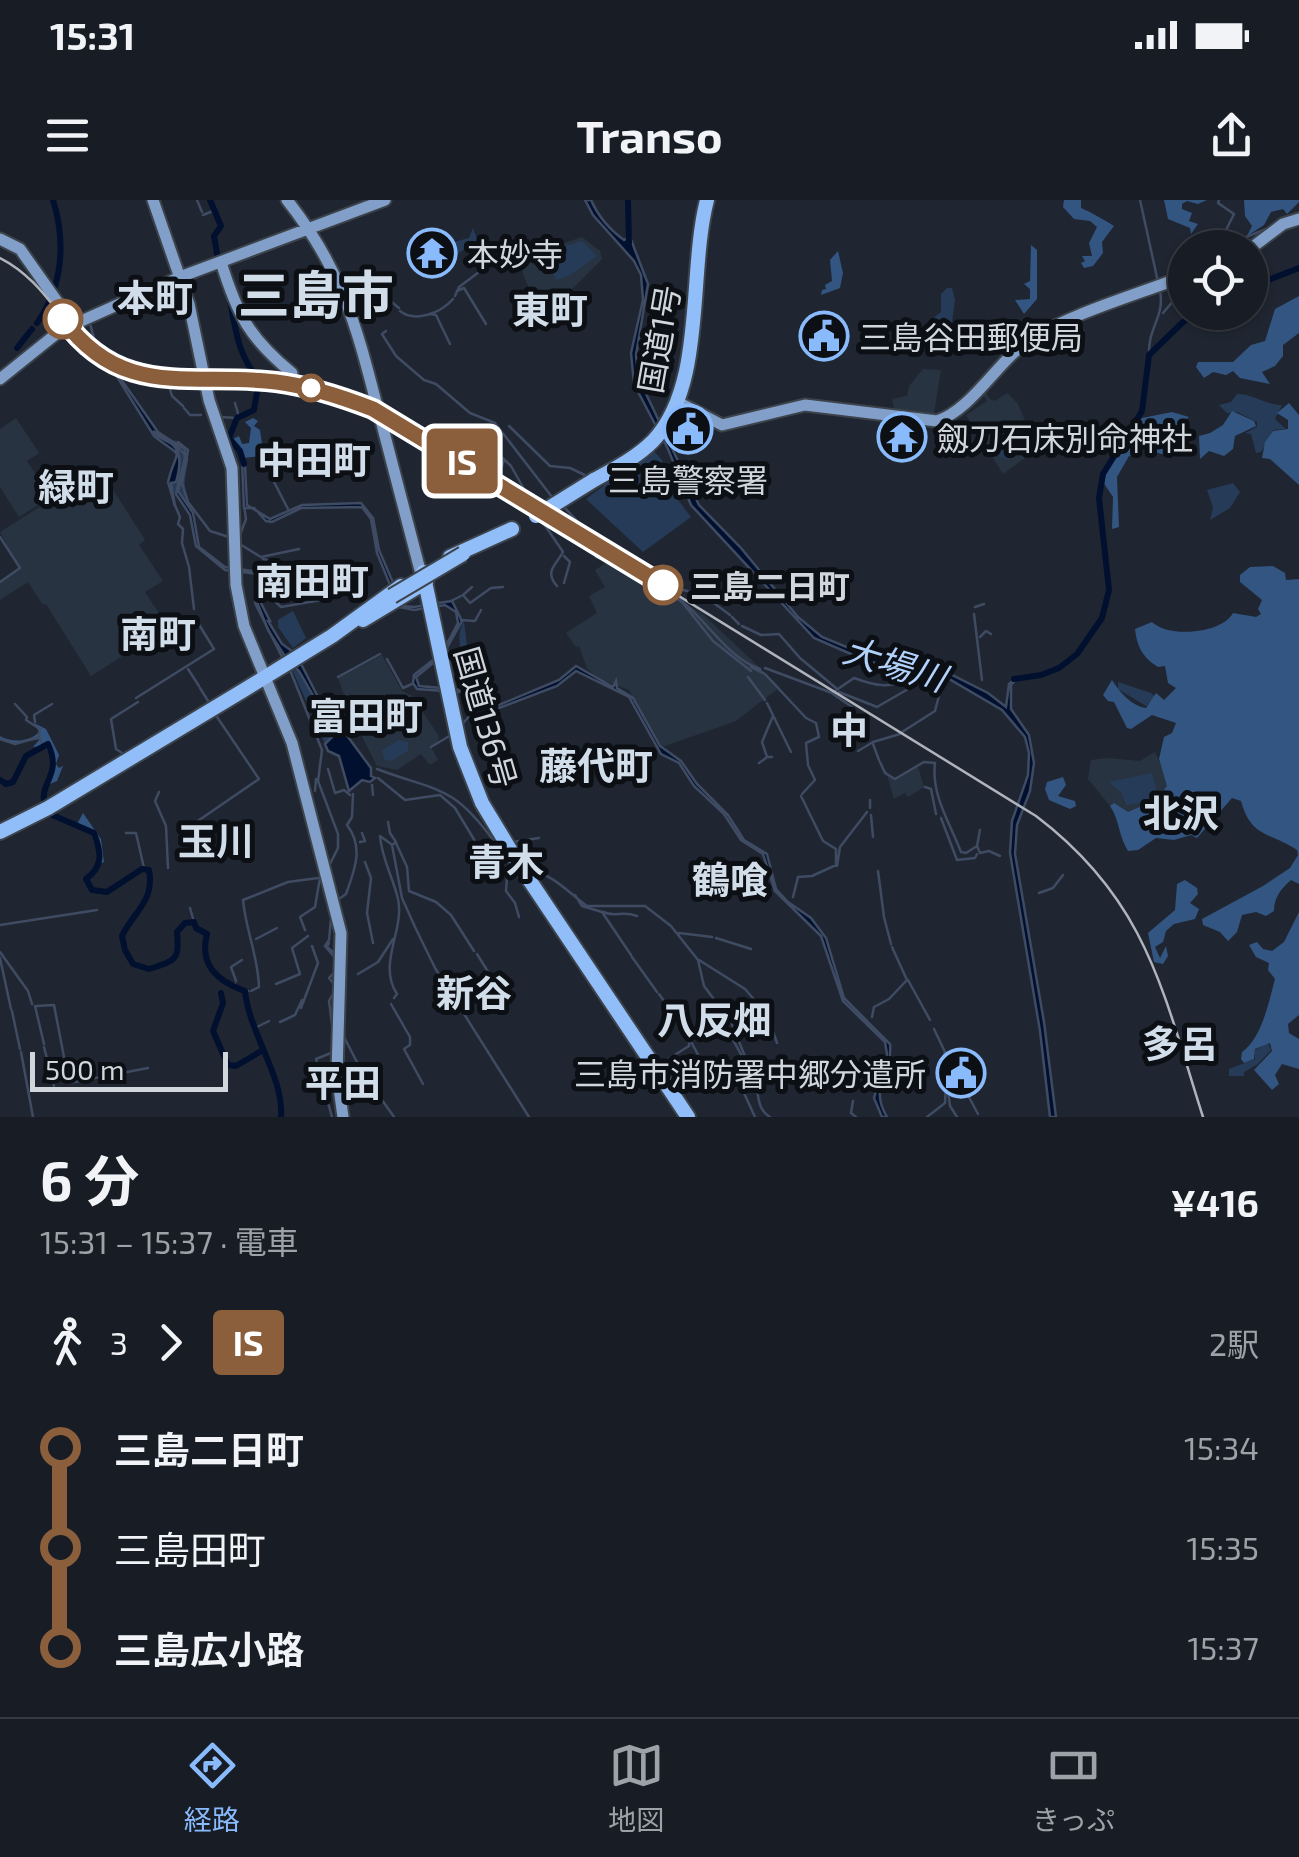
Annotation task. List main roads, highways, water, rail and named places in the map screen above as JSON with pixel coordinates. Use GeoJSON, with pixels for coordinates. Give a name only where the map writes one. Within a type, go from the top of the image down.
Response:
{"type":"FeatureCollection","features":[{"type":"Feature","properties":{"kind":"highway","name":"国道1号"},"geometry":{"type":"LineString","coordinates":[[352,624],[392,596],[627,461],[667,424],[678,402],[686,370],[707,200]]}},
{"type":"Feature","properties":{"kind":"highway"},"geometry":{"type":"LineString","coordinates":[[421,584],[477,543],[512,529]]}},
{"type":"Feature","properties":{"kind":"highway"},"geometry":{"type":"LineString","coordinates":[[0,833],[102,780],[498,536]]}},
{"type":"Feature","properties":{"kind":"highway","name":"国道136号"},"geometry":{"type":"LineString","coordinates":[[421,584],[461,761],[492,830],[686,1117]]}},
{"type":"Feature","properties":{"kind":"main road"},"geometry":{"type":"LineString","coordinates":[[153,200],[192,315],[209,400],[232,468],[236,585],[246,634],[292,743],[341,933],[337,1082],[343,1117]]}},
{"type":"Feature","properties":{"kind":"main road"},"geometry":{"type":"LineString","coordinates":[[287,200],[309,228],[345,294],[413,541],[421,584]]}},
{"type":"Feature","properties":{"kind":"main road"},"geometry":{"type":"LineString","coordinates":[[0,379],[41,343],[73,324],[180,277],[385,200]]}},
{"type":"Feature","properties":{"kind":"main road"},"geometry":{"type":"LineString","coordinates":[[1268,236],[1299,218]]}},
{"type":"Feature","properties":{"kind":"main road"},"geometry":{"type":"LineString","coordinates":[[0,239],[20,249],[73,324]]}},
{"type":"Feature","properties":{"kind":"main road"},"geometry":{"type":"LineString","coordinates":[[221,262],[248,330],[292,374]]}},
{"type":"Feature","properties":{"kind":"main road"},"geometry":{"type":"LineString","coordinates":[[678,402],[708,420],[726,425],[805,405],[937,422],[954,411],[1006,358],[1031,339],[1168,283]]}},
{"type":"Feature","properties":{"kind":"water","name":"大場川"},"geometry":{"type":"Polygon","coordinates":[[[585,200],[591,200],[619,236],[624,240],[630,237],[648,284],[636,355],[638,377],[699,505],[798,617],[822,637],[866,655],[950,674],[1006,707],[1009,684],[1018,677],[1011,685],[1011,709],[1029,735],[1034,763],[1030,791],[1017,825],[1015,854],[1056,1117],[1050,1117],[1010,853],[1012,821],[1028,775],[1025,737],[1002,710],[949,679],[867,661],[814,638],[691,505],[668,449],[634,384],[631,353],[643,300],[641,275],[585,200]]]}},
{"type":"Feature","properties":{"kind":"water"},"geometry":{"type":"Polygon","coordinates":[[[89,320],[100,359],[116,372],[158,432],[184,449],[187,459],[178,491],[193,513],[199,547],[225,567],[260,572],[268,579],[266,593],[265,587],[259,599],[268,621],[282,644],[296,654],[317,695],[371,768],[375,778],[370,782],[362,780],[349,791],[339,756],[328,751],[325,744],[334,735],[333,730],[299,671],[268,630],[257,602],[262,586],[259,574],[225,570],[196,546],[190,515],[176,494],[185,455],[153,431],[178,453],[177,478],[171,483],[175,506],[168,482],[177,454],[154,436],[116,375],[99,359],[89,320]]]}},
{"type":"Feature","properties":{"kind":"water"},"geometry":{"type":"Polygon","coordinates":[[[242,459],[247,505],[252,508],[244,508],[242,459]]]}},
{"type":"Feature","properties":{"kind":"water"},"geometry":{"type":"Polygon","coordinates":[[[361,503],[373,518],[379,550],[403,606],[452,601],[462,621],[443,655],[416,677],[419,686],[474,691],[499,705],[559,680],[576,666],[613,687],[616,681],[617,688],[633,698],[660,746],[681,761],[697,784],[728,815],[744,840],[767,854],[776,889],[811,918],[826,938],[844,998],[890,1044],[880,1088],[887,1117],[882,1117],[874,1098],[887,1054],[885,1042],[843,1001],[821,936],[775,891],[763,854],[741,840],[724,814],[694,786],[679,763],[661,754],[629,697],[576,671],[557,686],[499,708],[486,705],[474,693],[417,689],[414,675],[442,653],[458,623],[456,612],[445,605],[414,610],[399,607],[377,553],[371,519],[362,507],[301,508],[272,522],[257,511],[270,519],[302,505],[361,503]]]}},
{"type":"Feature","properties":{"kind":"waterway"},"geometry":{"type":"LineString","coordinates":[[37,323],[52,294],[60,263],[60,231],[53,200]]}},
{"type":"Feature","properties":{"kind":"waterway"},"geometry":{"type":"LineString","coordinates":[[197,200],[202,212]]}},
{"type":"Feature","properties":{"kind":"waterway"},"geometry":{"type":"LineString","coordinates":[[210,200],[221,226],[214,236],[218,259]]}},
{"type":"Feature","properties":{"kind":"waterway"},"geometry":{"type":"LineString","coordinates":[[628,200],[629,243]]}},
{"type":"Feature","properties":{"kind":"waterway"},"geometry":{"type":"LineString","coordinates":[[1140,200],[1158,282]]}},
{"type":"Feature","properties":{"kind":"waterway"},"geometry":{"type":"LineString","coordinates":[[1219,200],[1234,214],[1226,230]]}},
{"type":"Feature","properties":{"kind":"waterway"},"geometry":{"type":"LineString","coordinates":[[203,215],[213,211]]}},
{"type":"Feature","properties":{"kind":"waterway"},"geometry":{"type":"LineString","coordinates":[[1264,230],[1269,228]]}},
{"type":"Feature","properties":{"kind":"waterway"},"geometry":{"type":"LineString","coordinates":[[493,265],[505,262]]}},
{"type":"Feature","properties":{"kind":"waterway"},"geometry":{"type":"LineString","coordinates":[[455,296],[459,287],[487,266]]}},
{"type":"Feature","properties":{"kind":"waterway"},"geometry":{"type":"LineString","coordinates":[[1268,280],[1299,268]]}},
{"type":"Feature","properties":{"kind":"waterway"},"geometry":{"type":"LineString","coordinates":[[457,291],[464,288],[486,324]]}},
{"type":"Feature","properties":{"kind":"waterway"},"geometry":{"type":"LineString","coordinates":[[1149,355],[1160,308],[1160,290]]}},
{"type":"Feature","properties":{"kind":"waterway"},"geometry":{"type":"LineString","coordinates":[[388,299],[399,308]]}},
{"type":"Feature","properties":{"kind":"waterway"},"geometry":{"type":"LineString","coordinates":[[400,311],[406,315],[428,315],[453,299]]}},
{"type":"Feature","properties":{"kind":"waterway"},"geometry":{"type":"LineString","coordinates":[[230,301],[242,352],[259,380],[254,410],[237,418],[229,438],[240,451],[244,464]]}},
{"type":"Feature","properties":{"kind":"waterway"},"geometry":{"type":"LineString","coordinates":[[1163,313],[1168,307]]}},
{"type":"Feature","properties":{"kind":"waterway"},"geometry":{"type":"LineString","coordinates":[[430,314],[436,315],[450,344]]}},
{"type":"Feature","properties":{"kind":"waterway"},"geometry":{"type":"LineString","coordinates":[[357,317],[360,320],[379,315]]}},
{"type":"Feature","properties":{"kind":"waterway"},"geometry":{"type":"LineString","coordinates":[[17,348],[32,329]]}},
{"type":"Feature","properties":{"kind":"waterway"},"geometry":{"type":"LineString","coordinates":[[1014,679],[1059,668],[1077,654],[1102,618],[1109,590],[1099,498],[1103,474],[1142,411],[1149,355],[1175,330]]}},
{"type":"Feature","properties":{"kind":"waterway"},"geometry":{"type":"LineString","coordinates":[[386,331],[382,334],[396,356],[424,380],[436,384],[470,413],[495,423],[552,497]]}},
{"type":"Feature","properties":{"kind":"waterway"},"geometry":{"type":"LineString","coordinates":[[168,383],[172,396],[183,406]]}},
{"type":"Feature","properties":{"kind":"waterway"},"geometry":{"type":"LineString","coordinates":[[235,403],[239,417]]}},
{"type":"Feature","properties":{"kind":"waterway"},"geometry":{"type":"LineString","coordinates":[[184,408],[190,415],[201,415]]}},
{"type":"Feature","properties":{"kind":"waterway"},"geometry":{"type":"LineString","coordinates":[[220,417],[237,418]]}},
{"type":"Feature","properties":{"kind":"waterway"},"geometry":{"type":"LineString","coordinates":[[509,426],[550,466],[570,468],[589,477]]}},
{"type":"Feature","properties":{"kind":"waterway"},"geometry":{"type":"LineString","coordinates":[[178,442],[188,450],[182,483],[188,502],[210,531],[232,538]]}},
{"type":"Feature","properties":{"kind":"waterway"},"geometry":{"type":"LineString","coordinates":[[492,448],[511,466],[532,503]]}},
{"type":"Feature","properties":{"kind":"waterway"},"geometry":{"type":"LineString","coordinates":[[504,460],[500,472],[510,489],[531,502]]}},
{"type":"Feature","properties":{"kind":"waterway"},"geometry":{"type":"LineString","coordinates":[[657,467],[666,476],[676,474]]}},
{"type":"Feature","properties":{"kind":"waterway"},"geometry":{"type":"LineString","coordinates":[[273,480],[288,509]]}},
{"type":"Feature","properties":{"kind":"waterway"},"geometry":{"type":"LineString","coordinates":[[174,503],[180,517],[178,524],[183,529],[194,609]]}},
{"type":"Feature","properties":{"kind":"waterway"},"geometry":{"type":"LineString","coordinates":[[240,535],[246,519],[244,505]]}},
{"type":"Feature","properties":{"kind":"waterway"},"geometry":{"type":"LineString","coordinates":[[562,505],[597,536],[600,546],[596,557],[615,560],[682,602],[713,641],[751,671]]}},
{"type":"Feature","properties":{"kind":"waterway"},"geometry":{"type":"LineString","coordinates":[[542,521],[563,552],[551,572],[557,586]]}},
{"type":"Feature","properties":{"kind":"waterway"},"geometry":{"type":"LineString","coordinates":[[598,535],[615,549]]}},
{"type":"Feature","properties":{"kind":"waterway"},"geometry":{"type":"LineString","coordinates":[[0,537],[20,568],[0,582]]}},
{"type":"Feature","properties":{"kind":"waterway"},"geometry":{"type":"LineString","coordinates":[[238,543],[261,557],[299,549]]}},
{"type":"Feature","properties":{"kind":"waterway"},"geometry":{"type":"LineString","coordinates":[[564,556],[570,562],[564,583]]}},
{"type":"Feature","properties":{"kind":"waterway"},"geometry":{"type":"LineString","coordinates":[[263,559],[278,563]]}},
{"type":"Feature","properties":{"kind":"waterway"},"geometry":{"type":"LineString","coordinates":[[628,559],[655,576]]}},
{"type":"Feature","properties":{"kind":"waterway"},"geometry":{"type":"LineString","coordinates":[[261,586],[255,603],[283,659]]}},
{"type":"Feature","properties":{"kind":"waterway"},"geometry":{"type":"LineString","coordinates":[[463,595],[472,587]]}},
{"type":"Feature","properties":{"kind":"waterway"},"geometry":{"type":"LineString","coordinates":[[451,601],[463,595],[470,603],[491,588],[503,587]]}},
{"type":"Feature","properties":{"kind":"waterway"},"geometry":{"type":"LineString","coordinates":[[683,590],[703,595],[730,615]]}},
{"type":"Feature","properties":{"kind":"waterway"},"geometry":{"type":"LineString","coordinates":[[265,592],[281,607],[327,599]]}},
{"type":"Feature","properties":{"kind":"waterway"},"geometry":{"type":"LineString","coordinates":[[670,593],[735,654],[760,669]]}},
{"type":"Feature","properties":{"kind":"waterway"},"geometry":{"type":"LineString","coordinates":[[975,607],[984,604]]}},
{"type":"Feature","properties":{"kind":"waterway"},"geometry":{"type":"LineString","coordinates":[[461,620],[475,621],[481,610]]}},
{"type":"Feature","properties":{"kind":"waterway"},"geometry":{"type":"LineString","coordinates":[[974,614],[982,680]]}},
{"type":"Feature","properties":{"kind":"waterway"},"geometry":{"type":"LineString","coordinates":[[732,617],[739,624]]}},
{"type":"Feature","properties":{"kind":"waterway"},"geometry":{"type":"LineString","coordinates":[[136,698],[214,649],[195,618]]}},
{"type":"Feature","properties":{"kind":"waterway","name":"大場川"},"geometry":{"type":"LineString","coordinates":[[742,626],[761,635],[779,634],[836,688]]}},
{"type":"Feature","properties":{"kind":"waterway"},"geometry":{"type":"LineString","coordinates":[[980,637],[986,631],[991,634]]}},
{"type":"Feature","properties":{"kind":"waterway"},"geometry":{"type":"LineString","coordinates":[[338,677],[380,654]]}},
{"type":"Feature","properties":{"kind":"waterway"},"geometry":{"type":"LineString","coordinates":[[387,659],[403,688],[412,684]]}},
{"type":"Feature","properties":{"kind":"waterway"},"geometry":{"type":"LineString","coordinates":[[751,667],[765,674],[806,718],[816,723],[819,737],[806,743],[808,765],[815,780],[802,794]]}},
{"type":"Feature","properties":{"kind":"waterway","name":"大場川"},"geometry":{"type":"LineString","coordinates":[[765,668],[832,693],[854,678],[882,685],[908,678]]}},
{"type":"Feature","properties":{"kind":"waterway"},"geometry":{"type":"LineString","coordinates":[[188,669],[199,686]]}},
{"type":"Feature","properties":{"kind":"waterway"},"geometry":{"type":"LineString","coordinates":[[290,670],[322,750],[318,781],[338,834],[338,848],[328,868]]}},
{"type":"Feature","properties":{"kind":"waterway"},"geometry":{"type":"LineString","coordinates":[[748,677],[765,700]]}},
{"type":"Feature","properties":{"kind":"waterway","name":"大場川"},"geometry":{"type":"LineString","coordinates":[[839,692],[877,707],[922,681],[941,686]]}},
{"type":"Feature","properties":{"kind":"waterway"},"geometry":{"type":"LineString","coordinates":[[200,688],[210,704]]}},
{"type":"Feature","properties":{"kind":"waterway","name":"大場川"},"geometry":{"type":"LineString","coordinates":[[902,732],[935,711],[941,688]]}},
{"type":"Feature","properties":{"kind":"waterway"},"geometry":{"type":"LineString","coordinates":[[833,694],[852,707]]}},
{"type":"Feature","properties":{"kind":"waterway"},"geometry":{"type":"LineString","coordinates":[[462,724],[484,701]]}},
{"type":"Feature","properties":{"kind":"waterway"},"geometry":{"type":"LineString","coordinates":[[125,755],[116,749],[111,719],[138,702]]}},
{"type":"Feature","properties":{"kind":"waterway"},"geometry":{"type":"LineString","coordinates":[[767,703],[791,752]]}},
{"type":"Feature","properties":{"kind":"waterway"},"geometry":{"type":"LineString","coordinates":[[15,704],[26,720],[40,729],[39,737]]}},
{"type":"Feature","properties":{"kind":"waterway"},"geometry":{"type":"LineString","coordinates":[[35,722],[34,715],[52,704]]}},
{"type":"Feature","properties":{"kind":"waterway"},"geometry":{"type":"LineString","coordinates":[[189,827],[259,779],[215,714]]}},
{"type":"Feature","properties":{"kind":"waterway"},"geometry":{"type":"LineString","coordinates":[[772,757],[767,757],[762,742],[773,716]]}},
{"type":"Feature","properties":{"kind":"waterway"},"geometry":{"type":"LineString","coordinates":[[858,751],[900,734]]}},
{"type":"Feature","properties":{"kind":"waterway"},"geometry":{"type":"LineString","coordinates":[[431,747],[451,735]]}},
{"type":"Feature","properties":{"kind":"waterway"},"geometry":{"type":"LineString","coordinates":[[0,739],[15,744],[39,737],[43,745]]}},
{"type":"Feature","properties":{"kind":"waterway"},"geometry":{"type":"LineString","coordinates":[[0,780],[6,784],[13,782],[26,756],[48,744],[53,764],[45,806]]}},
{"type":"Feature","properties":{"kind":"waterway"},"geometry":{"type":"LineString","coordinates":[[873,744],[879,760]]}},
{"type":"Feature","properties":{"kind":"waterway"},"geometry":{"type":"LineString","coordinates":[[759,763],[766,758]]}},
{"type":"Feature","properties":{"kind":"waterway"},"geometry":{"type":"LineString","coordinates":[[880,762],[885,773],[895,779],[924,762],[935,763],[939,798],[961,852],[977,846],[980,853],[989,851],[1000,856]]}},
{"type":"Feature","properties":{"kind":"waterway"},"geometry":{"type":"LineString","coordinates":[[328,769],[335,793],[344,790],[350,795]]}},
{"type":"Feature","properties":{"kind":"waterway"},"geometry":{"type":"LineString","coordinates":[[377,769],[454,799],[493,840]]}},
{"type":"Feature","properties":{"kind":"waterway"},"geometry":{"type":"LineString","coordinates":[[378,778],[405,800],[440,795],[455,808],[478,846],[505,871],[515,870]]}},
{"type":"Feature","properties":{"kind":"waterway"},"geometry":{"type":"LineString","coordinates":[[315,791],[316,779]]}},
{"type":"Feature","properties":{"kind":"waterway"},"geometry":{"type":"LineString","coordinates":[[372,785],[373,795]]}},
{"type":"Feature","properties":{"kind":"waterway"},"geometry":{"type":"LineString","coordinates":[[925,787],[931,789],[936,814]]}},
{"type":"Feature","properties":{"kind":"waterway"},"geometry":{"type":"LineString","coordinates":[[159,792],[155,801],[166,826],[168,868]]}},
{"type":"Feature","properties":{"kind":"waterway"},"geometry":{"type":"LineString","coordinates":[[339,899],[346,894],[356,858],[355,842],[347,825],[352,817],[353,794]]}},
{"type":"Feature","properties":{"kind":"waterway"},"geometry":{"type":"LineString","coordinates":[[793,897],[798,877],[812,876],[836,865],[836,849],[823,841],[801,796]]}},
{"type":"Feature","properties":{"kind":"waterway"},"geometry":{"type":"LineString","coordinates":[[870,800],[870,808]]}},
{"type":"Feature","properties":{"kind":"waterway"},"geometry":{"type":"LineString","coordinates":[[837,866],[840,847],[867,812]]}},
{"type":"Feature","properties":{"kind":"waterway"},"geometry":{"type":"LineString","coordinates":[[50,814],[94,833],[99,858],[96,869],[86,879],[92,890],[107,892],[142,869],[149,870],[146,898],[122,936],[133,964],[149,969],[175,957],[177,932],[185,923],[194,922],[196,928],[207,934],[206,955],[212,970],[245,991],[277,1086],[281,1117]]}},
{"type":"Feature","properties":{"kind":"waterway"},"geometry":{"type":"LineString","coordinates":[[871,815],[873,837]]}},
{"type":"Feature","properties":{"kind":"waterway"},"geometry":{"type":"LineString","coordinates":[[941,818],[957,860],[975,858],[977,854]]}},
{"type":"Feature","properties":{"kind":"waterway"},"geometry":{"type":"LineString","coordinates":[[388,822],[396,842],[392,845],[402,898],[415,927],[435,968],[529,1117]]}},
{"type":"Feature","properties":{"kind":"waterway"},"geometry":{"type":"LineString","coordinates":[[977,846],[980,830]]}},
{"type":"Feature","properties":{"kind":"waterway"},"geometry":{"type":"LineString","coordinates":[[126,833],[136,833],[144,868]]}},
{"type":"Feature","properties":{"kind":"waterway"},"geometry":{"type":"LineString","coordinates":[[360,842],[365,841],[362,833]]}},
{"type":"Feature","properties":{"kind":"waterway"},"geometry":{"type":"LineString","coordinates":[[391,844],[380,836],[398,899],[398,923],[390,959],[397,994],[394,998]]}},
{"type":"Feature","properties":{"kind":"waterway"},"geometry":{"type":"LineString","coordinates":[[513,842],[539,838]]}},
{"type":"Feature","properties":{"kind":"waterway"},"geometry":{"type":"LineString","coordinates":[[396,843],[407,867],[409,891],[436,902],[451,915],[474,951]]}},
{"type":"Feature","properties":{"kind":"waterway"},"geometry":{"type":"LineString","coordinates":[[492,861],[507,877],[506,891],[519,917]]}},
{"type":"Feature","properties":{"kind":"waterway"},"geometry":{"type":"LineString","coordinates":[[365,862],[371,878],[367,913],[373,943]]}},
{"type":"Feature","properties":{"kind":"waterway"},"geometry":{"type":"LineString","coordinates":[[735,864],[739,869]]}},
{"type":"Feature","properties":{"kind":"waterway"},"geometry":{"type":"LineString","coordinates":[[742,868],[765,876]]}},
{"type":"Feature","properties":{"kind":"waterway"},"geometry":{"type":"LineString","coordinates":[[528,870],[552,879],[587,906],[645,906],[671,926],[698,960],[704,986],[731,1022],[753,1076]]}},
{"type":"Feature","properties":{"kind":"waterway"},"geometry":{"type":"LineString","coordinates":[[878,871],[891,944]]}},
{"type":"Feature","properties":{"kind":"waterway"},"geometry":{"type":"LineString","coordinates":[[305,930],[300,917],[315,907],[321,872]]}},
{"type":"Feature","properties":{"kind":"waterway"},"geometry":{"type":"LineString","coordinates":[[1039,893],[1053,888],[1063,875]]}},
{"type":"Feature","properties":{"kind":"waterway"},"geometry":{"type":"LineString","coordinates":[[251,991],[259,987],[258,975],[243,900],[288,882],[318,878]]}},
{"type":"Feature","properties":{"kind":"waterway"},"geometry":{"type":"LineString","coordinates":[[575,895],[582,906],[602,912],[631,955]]}},
{"type":"Feature","properties":{"kind":"waterway"},"geometry":{"type":"LineString","coordinates":[[190,908],[194,922]]}},
{"type":"Feature","properties":{"kind":"waterway"},"geometry":{"type":"LineString","coordinates":[[0,925],[97,910]]}},
{"type":"Feature","properties":{"kind":"waterway"},"geometry":{"type":"LineString","coordinates":[[603,912],[637,916]]}},
{"type":"Feature","properties":{"kind":"waterway"},"geometry":{"type":"LineString","coordinates":[[331,919],[325,946],[336,959]]}},
{"type":"Feature","properties":{"kind":"waterway"},"geometry":{"type":"LineString","coordinates":[[256,939],[277,928]]}},
{"type":"Feature","properties":{"kind":"waterway"},"geometry":{"type":"LineString","coordinates":[[679,933],[712,937]]}},
{"type":"Feature","properties":{"kind":"waterway"},"geometry":{"type":"LineString","coordinates":[[276,984],[300,974],[292,948],[308,936]]}},
{"type":"Feature","properties":{"kind":"waterway"},"geometry":{"type":"LineString","coordinates":[[716,938],[751,949]]}},
{"type":"Feature","properties":{"kind":"waterway"},"geometry":{"type":"LineString","coordinates":[[358,974],[378,962],[393,939]]}},
{"type":"Feature","properties":{"kind":"waterway"},"geometry":{"type":"LineString","coordinates":[[329,943],[327,947],[337,955]]}},
{"type":"Feature","properties":{"kind":"waterway"},"geometry":{"type":"LineString","coordinates":[[301,1008],[318,963],[312,946]]}},
{"type":"Feature","properties":{"kind":"waterway"},"geometry":{"type":"LineString","coordinates":[[872,1017],[874,1007],[889,999],[907,980],[892,947]]}},
{"type":"Feature","properties":{"kind":"waterway"},"geometry":{"type":"LineString","coordinates":[[0,952],[28,991],[32,1004]]}},
{"type":"Feature","properties":{"kind":"waterway"},"geometry":{"type":"LineString","coordinates":[[464,1008],[497,986],[477,954]]}},
{"type":"Feature","properties":{"kind":"waterway"},"geometry":{"type":"LineString","coordinates":[[632,957],[657,992]]}},
{"type":"Feature","properties":{"kind":"waterway"},"geometry":{"type":"LineString","coordinates":[[0,958],[11,1009]]}},
{"type":"Feature","properties":{"kind":"waterway"},"geometry":{"type":"LineString","coordinates":[[236,981],[231,967],[242,960]]}},
{"type":"Feature","properties":{"kind":"waterway"},"geometry":{"type":"LineString","coordinates":[[699,960],[745,989],[765,1012]]}},
{"type":"Feature","properties":{"kind":"waterway"},"geometry":{"type":"LineString","coordinates":[[334,984],[329,978],[335,972]]}},
{"type":"Feature","properties":{"kind":"waterway"},"geometry":{"type":"LineString","coordinates":[[908,980],[930,1020]]}},
{"type":"Feature","properties":{"kind":"waterway"},"geometry":{"type":"LineString","coordinates":[[333,1032],[329,1001],[334,992]]}},
{"type":"Feature","properties":{"kind":"waterway"},"geometry":{"type":"LineString","coordinates":[[221,993],[223,1003],[213,1031],[228,1065],[236,1066],[263,1050]]}},
{"type":"Feature","properties":{"kind":"waterway"},"geometry":{"type":"LineString","coordinates":[[659,994],[682,1026]]}},
{"type":"Feature","properties":{"kind":"waterway"},"geometry":{"type":"LineString","coordinates":[[713,998],[743,1058],[747,1077],[744,1093],[755,1117]]}},
{"type":"Feature","properties":{"kind":"waterway"},"geometry":{"type":"LineString","coordinates":[[280,1022],[295,1015],[302,1000]]}},
{"type":"Feature","properties":{"kind":"waterway"},"geometry":{"type":"LineString","coordinates":[[391,1004],[410,1037],[410,1045],[404,1049],[423,1084]]}},
{"type":"Feature","properties":{"kind":"waterway"},"geometry":{"type":"LineString","coordinates":[[37,1006],[54,1005],[69,1083],[148,1068]]}},
{"type":"Feature","properties":{"kind":"waterway"},"geometry":{"type":"LineString","coordinates":[[35,1006],[44,1044]]}},
{"type":"Feature","properties":{"kind":"waterway"},"geometry":{"type":"LineString","coordinates":[[12,1011],[20,1049]]}},
{"type":"Feature","properties":{"kind":"waterway"},"geometry":{"type":"LineString","coordinates":[[767,1014],[777,1043]]}},
{"type":"Feature","properties":{"kind":"waterway"},"geometry":{"type":"LineString","coordinates":[[257,1027],[269,1021]]}},
{"type":"Feature","properties":{"kind":"waterway"},"geometry":{"type":"LineString","coordinates":[[684,1029],[707,1071]]}},
{"type":"Feature","properties":{"kind":"waterway"},"geometry":{"type":"LineString","coordinates":[[934,1029],[945,1052],[943,1059]]}},
{"type":"Feature","properties":{"kind":"waterway"},"geometry":{"type":"LineString","coordinates":[[343,1035],[361,1070],[394,1117]]}},
{"type":"Feature","properties":{"kind":"waterway"},"geometry":{"type":"LineString","coordinates":[[660,1064],[689,1046],[689,1037]]}},
{"type":"Feature","properties":{"kind":"waterway"},"geometry":{"type":"LineString","coordinates":[[44,1047],[54,1086]]}},
{"type":"Feature","properties":{"kind":"waterway"},"geometry":{"type":"LineString","coordinates":[[21,1052],[33,1117]]}},
{"type":"Feature","properties":{"kind":"waterway"},"geometry":{"type":"LineString","coordinates":[[331,1053],[316,1059],[332,1117]]}},
{"type":"Feature","properties":{"kind":"waterway"},"geometry":{"type":"LineString","coordinates":[[949,1060],[978,1114]]}},
{"type":"Feature","properties":{"kind":"waterway"},"geometry":{"type":"LineString","coordinates":[[927,1117],[945,1103],[942,1062]]}},
{"type":"Feature","properties":{"kind":"waterway"},"geometry":{"type":"LineString","coordinates":[[754,1078],[760,1104],[770,1117]]}},
{"type":"Feature","properties":{"kind":"waterway"},"geometry":{"type":"LineString","coordinates":[[947,1083],[950,1106],[957,1117]]}},
{"type":"Feature","properties":{"kind":"waterway"},"geometry":{"type":"LineString","coordinates":[[853,1101],[851,1113],[856,1117]]}},
{"type":"Feature","properties":{"kind":"railway"},"geometry":{"type":"LineString","coordinates":[[0,258],[35,285],[92,349],[131,373],[166,381],[288,382],[326,389],[372,407],[1036,816],[1073,848],[1127,915],[1162,989],[1203,1117]]}},
{"type":"Feature","properties":{"kind":"train","name":"IS"},"geometry":{"type":"LineString","coordinates":[[63,319],[95,354],[144,377],[286,383],[341,396],[389,416],[663,585]]}},
{"type":"Feature","properties":{"kind":"place","name":"本妙寺"},"geometry":{"type":"Point","coordinates":[432,253]}},
{"type":"Feature","properties":{"kind":"place","name":"三島谷田郵便局"},"geometry":{"type":"Point","coordinates":[824,336]}},
{"type":"Feature","properties":{"kind":"place","name":"三島警察署"},"geometry":{"type":"Point","coordinates":[688,429]}},
{"type":"Feature","properties":{"kind":"place","name":"劔刀石床別命神社"},"geometry":{"type":"Point","coordinates":[902,437]}},
{"type":"Feature","properties":{"kind":"place","name":"三島二日町"},"geometry":{"type":"Point","coordinates":[663,585]}},
{"type":"Feature","properties":{"kind":"place","name":"三島市消防署中郷分遣所"},"geometry":{"type":"Point","coordinates":[961,1073]}},
{"type":"Feature","properties":{"kind":"district","name":"三島市"},"geometry":{"type":"Point","coordinates":[316,293]}},
{"type":"Feature","properties":{"kind":"district","name":"本町"},"geometry":{"type":"Point","coordinates":[155,297]}},
{"type":"Feature","properties":{"kind":"district","name":"東町"},"geometry":{"type":"Point","coordinates":[550,309]}},
{"type":"Feature","properties":{"kind":"district","name":"中田町"},"geometry":{"type":"Point","coordinates":[314,459]}},
{"type":"Feature","properties":{"kind":"district","name":"緑町"},"geometry":{"type":"Point","coordinates":[76,486]}},
{"type":"Feature","properties":{"kind":"district","name":"南田町"},"geometry":{"type":"Point","coordinates":[312,580]}},
{"type":"Feature","properties":{"kind":"district","name":"南町"},"geometry":{"type":"Point","coordinates":[158,633]}},
{"type":"Feature","properties":{"kind":"district","name":"富田町"},"geometry":{"type":"Point","coordinates":[366,715]}},
{"type":"Feature","properties":{"kind":"district","name":"中"},"geometry":{"type":"Point","coordinates":[849,729]}},
{"type":"Feature","properties":{"kind":"district","name":"藤代町"},"geometry":{"type":"Point","coordinates":[596,765]}},
{"type":"Feature","properties":{"kind":"district","name":"北沢"},"geometry":{"type":"Point","coordinates":[1181,812]}},
{"type":"Feature","properties":{"kind":"district","name":"玉川"},"geometry":{"type":"Point","coordinates":[216,840]}},
{"type":"Feature","properties":{"kind":"district","name":"青木"},"geometry":{"type":"Point","coordinates":[506,861]}},
{"type":"Feature","properties":{"kind":"district","name":"鶴喰"},"geometry":{"type":"Point","coordinates":[730,879]}},
{"type":"Feature","properties":{"kind":"district","name":"新谷"},"geometry":{"type":"Point","coordinates":[474,992]}},
{"type":"Feature","properties":{"kind":"district","name":"八反畑"},"geometry":{"type":"Point","coordinates":[714,1019]}},
{"type":"Feature","properties":{"kind":"district","name":"多呂"},"geometry":{"type":"Point","coordinates":[1180,1043]}},
{"type":"Feature","properties":{"kind":"district","name":"平田"},"geometry":{"type":"Point","coordinates":[343,1082]}}]}
